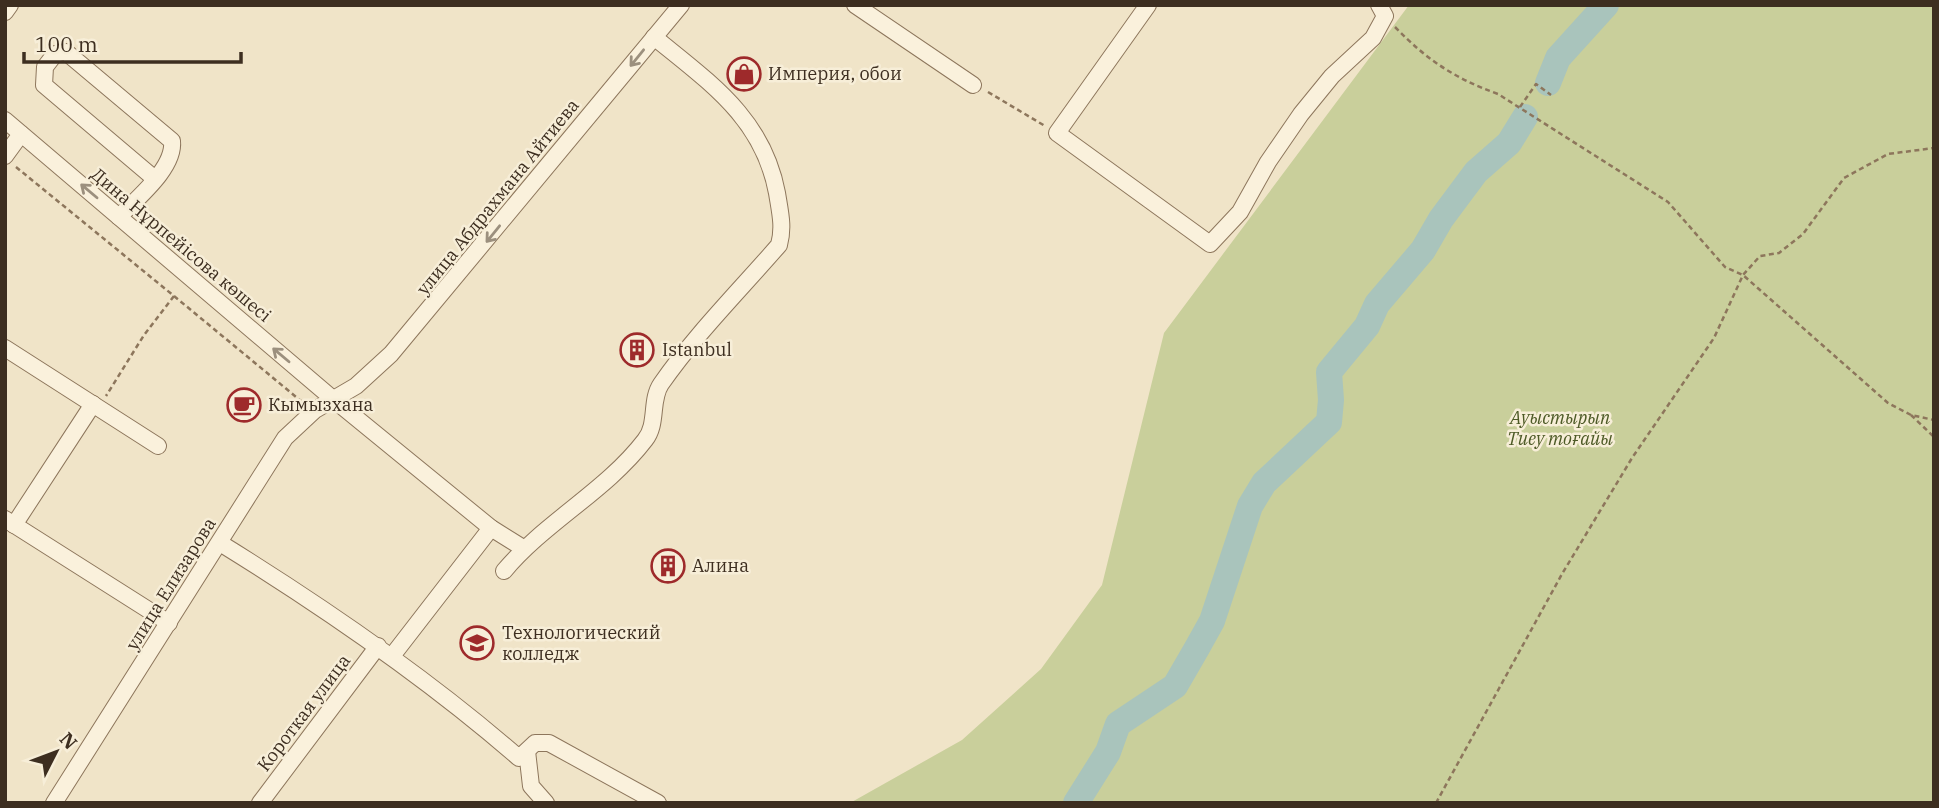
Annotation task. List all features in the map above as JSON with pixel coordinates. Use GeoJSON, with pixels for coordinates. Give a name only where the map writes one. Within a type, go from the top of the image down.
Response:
{"type":"FeatureCollection","features":[{"type":"Feature","properties":{"kind":"street"},"geometry":{"type":"LineString","coordinates":[[5,12],[10,5]]}},
{"type":"Feature","properties":{"kind":"street","name":"улица Абдрахмана Айтиева"},"geometry":{"type":"LineString","coordinates":[[332,399],[372,373],[428,313],[681,5]]}},
{"type":"Feature","properties":{"kind":"street"},"geometry":{"type":"LineString","coordinates":[[855,5],[972,85]]}},
{"type":"Feature","properties":{"kind":"street"},"geometry":{"type":"LineString","coordinates":[[1148,5],[1057,133],[1210,244],[1240,212],[1268,162],[1301,114],[1332,76],[1373,38],[1382,11]]}},
{"type":"Feature","properties":{"kind":"street"},"geometry":{"type":"LineString","coordinates":[[504,571],[523,548],[606,479],[645,442],[651,432],[658,388],[779,245],[783,229],[774,176],[763,146],[749,122],[708,82],[654,37]]}},
{"type":"Feature","properties":{"kind":"street"},"geometry":{"type":"LineString","coordinates":[[120,217],[155,179],[173,151],[172,141],[66,52],[55,54],[45,67],[44,85],[155,179]]}},
{"type":"Feature","properties":{"kind":"street","name":"Дина Нұрпейісова көшесі"},"geometry":{"type":"LineString","coordinates":[[5,120],[332,399],[491,528]]}},
{"type":"Feature","properties":{"kind":"street"},"geometry":{"type":"LineString","coordinates":[[10,162],[21,134]]}},
{"type":"Feature","properties":{"kind":"street"},"geometry":{"type":"LineString","coordinates":[[5,348],[158,446]]}},
{"type":"Feature","properties":{"kind":"street","name":"улица Елизарова"},"geometry":{"type":"LineString","coordinates":[[57,802],[285,438],[315,410],[332,399]]}},
{"type":"Feature","properties":{"kind":"street"},"geometry":{"type":"LineString","coordinates":[[93,404],[10,522],[169,623]]}},
{"type":"Feature","properties":{"kind":"street"},"geometry":{"type":"LineString","coordinates":[[393,656],[491,528],[523,548]]}},
{"type":"Feature","properties":{"kind":"street"},"geometry":{"type":"LineString","coordinates":[[220,543],[393,656],[523,755],[531,786],[544,802]]}},
{"type":"Feature","properties":{"kind":"street","name":"Короткая улица"},"geometry":{"type":"LineString","coordinates":[[260,803],[378,646]]}},
{"type":"Feature","properties":{"kind":"street"},"geometry":{"type":"LineString","coordinates":[[523,755],[535,743],[549,743],[649,801]]}},
{"type":"Feature","properties":{"kind":"path"},"geometry":{"type":"LineString","coordinates":[[1382,11],[1423,57],[1467,83],[1498,94],[1520,107],[1668,202],[1725,267],[1743,275],[1888,403],[1911,415],[1934,420]]}},
{"type":"Feature","properties":{"kind":"path"},"geometry":{"type":"LineString","coordinates":[[1520,107],[1536,84],[1551,95]]}},
{"type":"Feature","properties":{"kind":"path"},"geometry":{"type":"LineString","coordinates":[[972,85],[1005,99],[1057,133]]}},
{"type":"Feature","properties":{"kind":"path"},"geometry":{"type":"LineString","coordinates":[[1436,803],[1562,574],[1632,458],[1714,338],[1743,275],[1760,256],[1779,253],[1803,234],[1844,178],[1888,154],[1934,148]]}},
{"type":"Feature","properties":{"kind":"path"},"geometry":{"type":"LineString","coordinates":[[10,162],[284,389],[315,410]]}},
{"type":"Feature","properties":{"kind":"path"},"geometry":{"type":"LineString","coordinates":[[93,404],[103,400],[144,334],[174,296]]}},
{"type":"Feature","properties":{"kind":"path"},"geometry":{"type":"LineString","coordinates":[[1911,415],[1934,437]]}},
{"type":"Feature","properties":{"kind":"green space","name":"Ауыстырып Тиеу тоғайы"},"geometry":{"type":"Polygon","coordinates":[[[1409,5],[1934,5],[1934,803],[850,803],[962,740],[1041,669],[1102,585],[1164,333],[1409,5]]]}},
{"type":"Feature","properties":{"kind":"waterway"},"geometry":{"type":"LineString","coordinates":[[1548,83],[1558,58],[1606,5]]}},
{"type":"Feature","properties":{"kind":"waterway"},"geometry":{"type":"LineString","coordinates":[[1076,803],[1108,752],[1118,724],[1175,686],[1212,621],[1250,506],[1264,483],[1329,422],[1329,372],[1367,326],[1377,304],[1423,250],[1441,219],[1476,172],[1509,143],[1525,117]]}},
{"type":"Feature","properties":{"kind":"place","name":"Империя, обои"},"geometry":{"type":"Point","coordinates":[744,74]}},
{"type":"Feature","properties":{"kind":"place","name":"Istanbul"},"geometry":{"type":"Point","coordinates":[637,350]}},
{"type":"Feature","properties":{"kind":"place","name":"Кымызхана"},"geometry":{"type":"Point","coordinates":[244,405]}},
{"type":"Feature","properties":{"kind":"place","name":"Алина"},"geometry":{"type":"Point","coordinates":[668,566]}},
{"type":"Feature","properties":{"kind":"place","name":"Технологический колледж"},"geometry":{"type":"Point","coordinates":[477,643]}}]}
